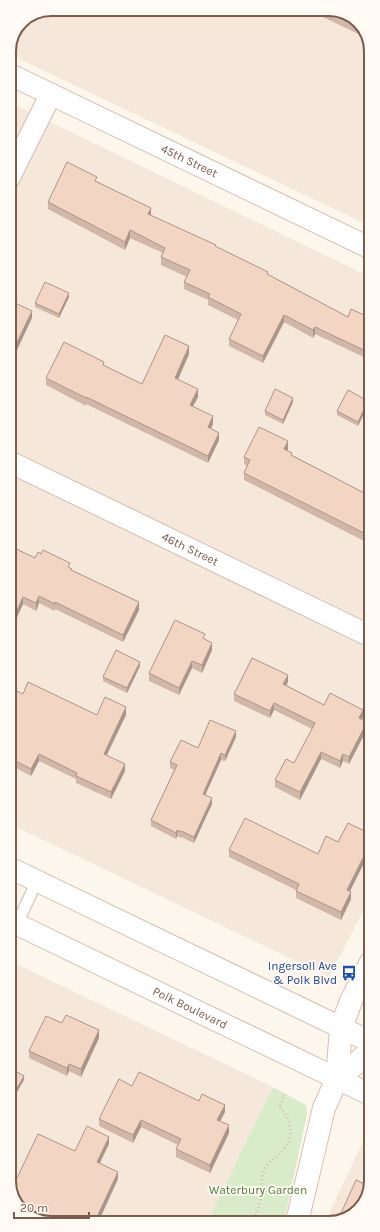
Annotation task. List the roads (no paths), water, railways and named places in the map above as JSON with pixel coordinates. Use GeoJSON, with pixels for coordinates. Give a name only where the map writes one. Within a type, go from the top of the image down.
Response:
{"type":"FeatureCollection","features":[{"type":"Feature","properties":{"kind":"main road"},"geometry":{"type":"LineString","coordinates":[[298,1216],[324,1108],[336,1078],[341,1028],[351,1001],[364,976]]}},
{"type":"Feature","properties":{"kind":"main road"},"geometry":{"type":"LineString","coordinates":[[336,1078],[364,1056]]}},
{"type":"Feature","properties":{"kind":"street","name":"45th Street"},"geometry":{"type":"LineString","coordinates":[[16,77],[364,245]]}},
{"type":"Feature","properties":{"kind":"street"},"geometry":{"type":"LineString","coordinates":[[16,164],[51,94]]}},
{"type":"Feature","properties":{"kind":"street","name":"46th Street"},"geometry":{"type":"LineString","coordinates":[[16,465],[364,633]]}},
{"type":"Feature","properties":{"kind":"street"},"geometry":{"type":"LineString","coordinates":[[16,871],[364,1039]]}},
{"type":"Feature","properties":{"kind":"street","name":"Polk Boulevard"},"geometry":{"type":"LineString","coordinates":[[16,924],[364,1092]]}},
{"type":"Feature","properties":{"kind":"lane"},"geometry":{"type":"LineString","coordinates":[[16,919],[37,881]]}},
{"type":"Feature","properties":{"kind":"place","name":"Ingersoll Ave & Polk Blvd"},"geometry":{"type":"Point","coordinates":[349,973]}},
{"type":"Feature","properties":{"kind":"park label","name":"Waterbury Garden"},"geometry":{"type":"Point","coordinates":[258,1190]}}]}
